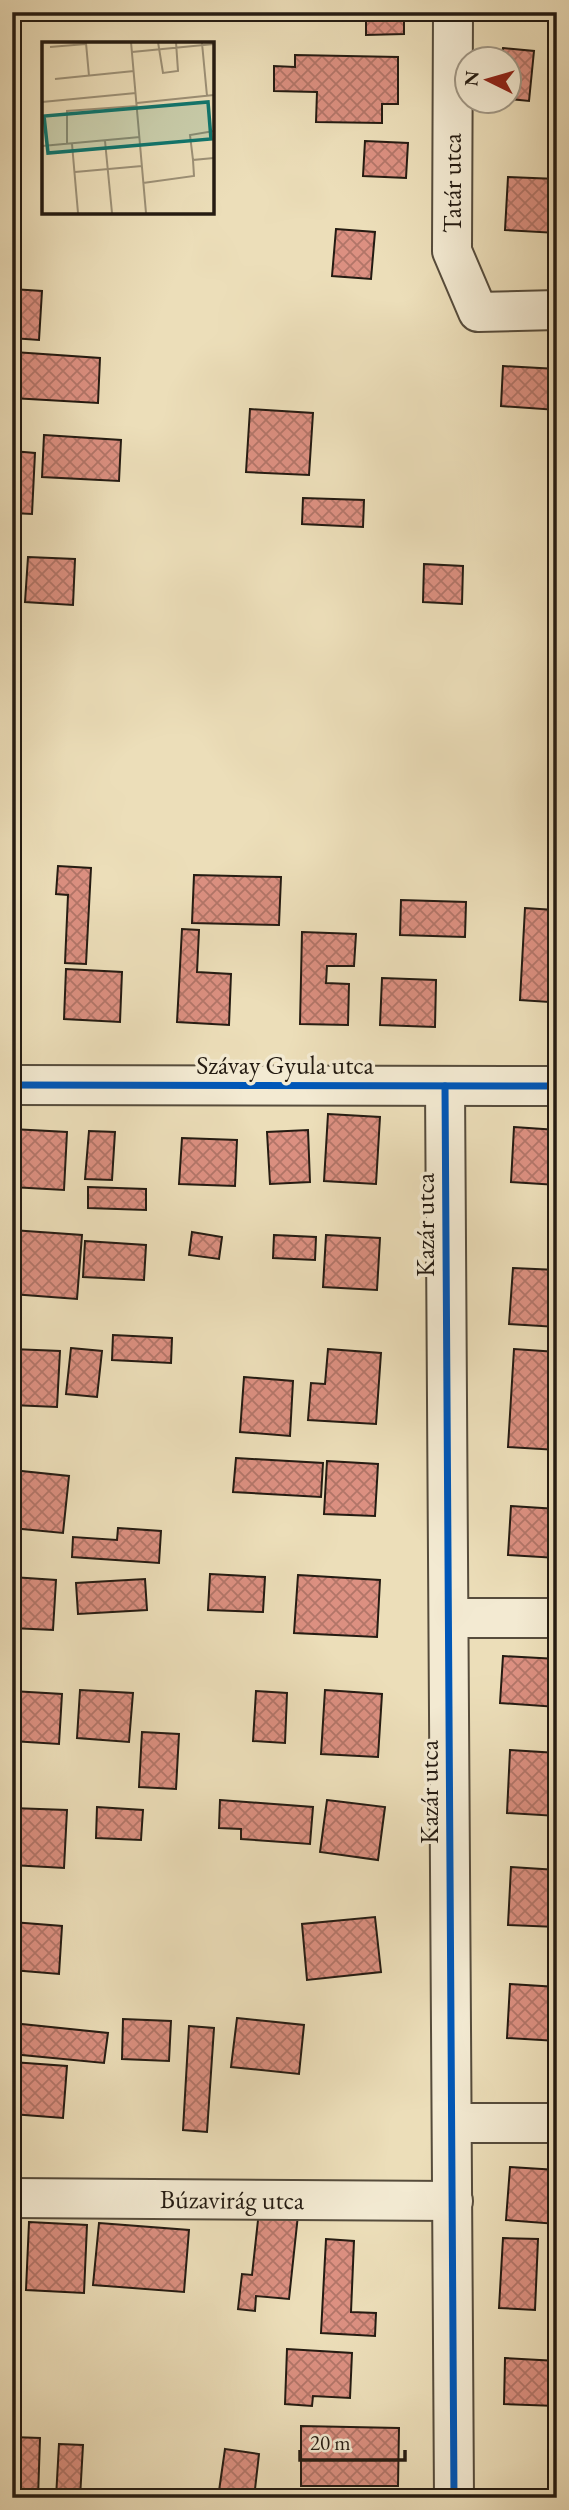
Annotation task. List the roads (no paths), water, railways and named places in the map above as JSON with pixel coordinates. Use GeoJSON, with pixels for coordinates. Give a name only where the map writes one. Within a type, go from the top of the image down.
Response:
{"type":"FeatureCollection","features":[{"type":"Feature","properties":{"kind":"street","name":"Tatár utca"},"geometry":{"type":"LineString","coordinates":[[453,12],[452,251],[478,312],[557,310]]}},
{"type":"Feature","properties":{"kind":"street","name":"Szávay Gyula utca"},"geometry":{"type":"LineString","coordinates":[[12,1085],[557,1086]]}},
{"type":"Feature","properties":{"kind":"street","name":"Kazár utca"},"geometry":{"type":"LineString","coordinates":[[445,1086],[454,2498]]}},
{"type":"Feature","properties":{"kind":"street"},"geometry":{"type":"LineString","coordinates":[[449,1618],[557,1618]]}},
{"type":"Feature","properties":{"kind":"street"},"geometry":{"type":"LineString","coordinates":[[452,2123],[557,2123]]}},
{"type":"Feature","properties":{"kind":"street","name":"Búzavirág utca"},"geometry":{"type":"LineString","coordinates":[[12,2198],[453,2201]]}}]}
